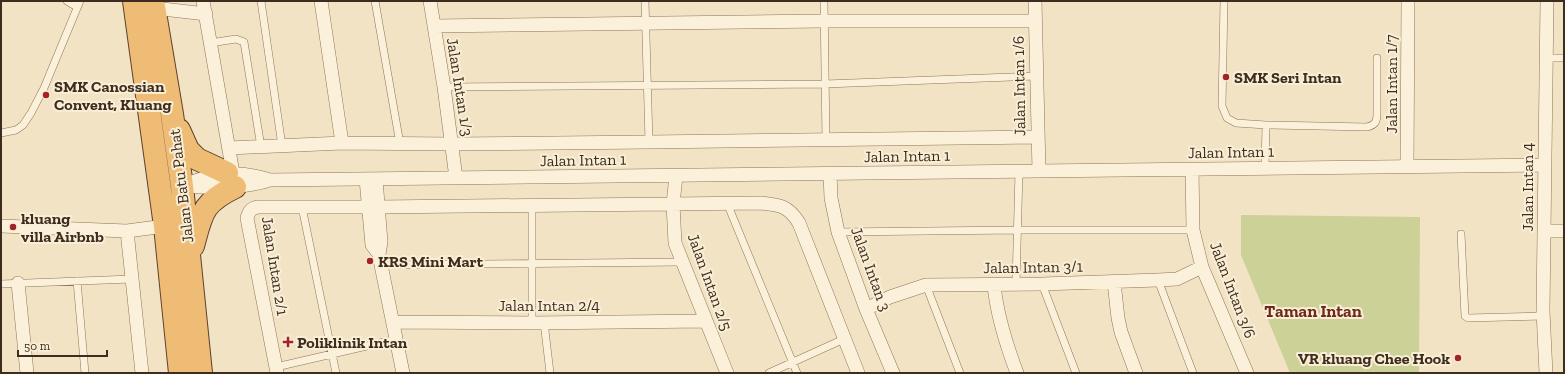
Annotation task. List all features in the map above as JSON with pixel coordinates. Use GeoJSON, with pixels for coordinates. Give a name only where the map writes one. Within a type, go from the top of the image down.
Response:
{"type":"FeatureCollection","features":[{"type":"Feature","properties":{"kind":"highway","name":"Jalan Batu Pahat"},"geometry":{"type":"LineString","coordinates":[[134,1],[165,229],[180,373]]}},
{"type":"Feature","properties":{"kind":"highway","name":"Jalan Batu Pahat"},"geometry":{"type":"LineString","coordinates":[[154,4],[182,186],[201,373]]}},
{"type":"Feature","properties":{"kind":"highway"},"geometry":{"type":"LineString","coordinates":[[172,114],[188,150],[197,159],[232,178],[222,194],[210,202],[200,218],[189,258]]}},
{"type":"Feature","properties":{"kind":"highway"},"geometry":{"type":"LineString","coordinates":[[155,154],[165,172],[182,186],[165,229]]}},
{"type":"Feature","properties":{"kind":"street"},"geometry":{"type":"LineString","coordinates":[[321,1],[342,143]]}},
{"type":"Feature","properties":{"kind":"street","name":"Jalan Intan 1/3"},"geometry":{"type":"LineString","coordinates":[[430,1],[444,87],[456,178]]}},
{"type":"Feature","properties":{"kind":"street","name":"Jalan Intan 1/6"},"geometry":{"type":"LineString","coordinates":[[1035,1],[1039,171]]}},
{"type":"Feature","properties":{"kind":"street","name":"Jalan Intan 1/7"},"geometry":{"type":"LineString","coordinates":[[1408,1],[1408,166]]}},
{"type":"Feature","properties":{"kind":"street","name":"Jalan Intan 4"},"geometry":{"type":"LineString","coordinates":[[1546,373],[1544,316],[1544,164],[1547,1]]}},
{"type":"Feature","properties":{"kind":"street"},"geometry":{"type":"LineString","coordinates":[[154,4],[206,4],[210,43],[229,148],[232,178]]}},
{"type":"Feature","properties":{"kind":"street"},"geometry":{"type":"LineString","coordinates":[[434,26],[824,21],[1035,21]]}},
{"type":"Feature","properties":{"kind":"street"},"geometry":{"type":"LineString","coordinates":[[229,148],[342,143],[452,144],[1037,137]]}},
{"type":"Feature","properties":{"kind":"street","name":"Jalan Intan 1"},"geometry":{"type":"LineString","coordinates":[[182,186],[205,188],[232,178],[253,186],[270,180],[1544,164]]}},
{"type":"Feature","properties":{"kind":"street","name":"Jalan Intan 3/6"},"geometry":{"type":"LineString","coordinates":[[1192,169],[1193,230],[1202,267],[1248,373]]}},
{"type":"Feature","properties":{"kind":"street","name":"Jalan Intan 3"},"geometry":{"type":"LineString","coordinates":[[830,174],[830,198],[838,232],[866,309],[893,373]]}},
{"type":"Feature","properties":{"kind":"street","name":"Jalan Intan 2/5"},"geometry":{"type":"LineString","coordinates":[[676,176],[673,204],[675,243],[727,373]]}},
{"type":"Feature","properties":{"kind":"street"},"geometry":{"type":"LineString","coordinates":[[371,179],[373,207],[381,242],[380,260],[403,373]]}},
{"type":"Feature","properties":{"kind":"street"},"geometry":{"type":"LineString","coordinates":[[373,207],[727,203],[760,203],[782,206],[793,213],[799,223],[858,373]]}},
{"type":"Feature","properties":{"kind":"street","name":"Jalan Intan 2/1"},"geometry":{"type":"LineString","coordinates":[[277,370],[247,218],[249,212],[253,208],[258,207],[373,207]]}},
{"type":"Feature","properties":{"kind":"street"},"geometry":{"type":"LineString","coordinates":[[1,226],[127,231],[165,229]]}},
{"type":"Feature","properties":{"kind":"street"},"geometry":{"type":"LineString","coordinates":[[127,231],[142,373]]}},
{"type":"Feature","properties":{"kind":"street"},"geometry":{"type":"LineString","coordinates":[[1544,231],[1564,231]]}},
{"type":"Feature","properties":{"kind":"street","name":"Jalan Intan 3/1"},"geometry":{"type":"LineString","coordinates":[[866,309],[890,297],[926,285],[1042,284],[1177,279],[1202,267]]}},
{"type":"Feature","properties":{"kind":"street"},"geometry":{"type":"LineString","coordinates":[[1114,282],[1121,332],[1136,373]]}},
{"type":"Feature","properties":{"kind":"street"},"geometry":{"type":"LineString","coordinates":[[18,283],[27,373]]}},
{"type":"Feature","properties":{"kind":"street"},"geometry":{"type":"LineString","coordinates":[[994,284],[996,307],[1004,338],[1017,373]]}},
{"type":"Feature","properties":{"kind":"street","name":"Jalan Intan 2/4"},"geometry":{"type":"LineString","coordinates":[[393,322],[706,321]]}},
{"type":"Feature","properties":{"kind":"lane"},"geometry":{"type":"LineString","coordinates":[[1,133],[16,130],[23,125],[44,88],[78,4],[67,1]]}},
{"type":"Feature","properties":{"kind":"lane"},"geometry":{"type":"LineString","coordinates":[[261,1],[282,146]]}},
{"type":"Feature","properties":{"kind":"lane"},"geometry":{"type":"LineString","coordinates":[[375,1],[400,144]]}},
{"type":"Feature","properties":{"kind":"lane"},"geometry":{"type":"LineString","coordinates":[[645,1],[649,142]]}},
{"type":"Feature","properties":{"kind":"lane"},"geometry":{"type":"LineString","coordinates":[[824,1],[826,140]]}},
{"type":"Feature","properties":{"kind":"lane"},"geometry":{"type":"LineString","coordinates":[[1224,1],[1222,106],[1227,118],[1236,123],[1367,127],[1374,125],[1377,120],[1377,58]]}},
{"type":"Feature","properties":{"kind":"lane"},"geometry":{"type":"LineString","coordinates":[[210,43],[236,39],[244,42],[261,147]]}},
{"type":"Feature","properties":{"kind":"lane"},"geometry":{"type":"LineString","coordinates":[[1546,58],[1564,58]]}},
{"type":"Feature","properties":{"kind":"lane"},"geometry":{"type":"LineString","coordinates":[[444,87],[825,84],[1036,76]]}},
{"type":"Feature","properties":{"kind":"lane"},"geometry":{"type":"LineString","coordinates":[[1265,168],[1266,125]]}},
{"type":"Feature","properties":{"kind":"lane"},"geometry":{"type":"LineString","coordinates":[[1016,284],[1019,171]]}},
{"type":"Feature","properties":{"kind":"lane"},"geometry":{"type":"LineString","coordinates":[[727,203],[797,373]]}},
{"type":"Feature","properties":{"kind":"lane"},"geometry":{"type":"LineString","coordinates":[[532,206],[532,264],[538,322],[550,373]]}},
{"type":"Feature","properties":{"kind":"lane"},"geometry":{"type":"LineString","coordinates":[[302,207],[336,373]]}},
{"type":"Feature","properties":{"kind":"lane"},"geometry":{"type":"LineString","coordinates":[[838,232],[1193,230]]}},
{"type":"Feature","properties":{"kind":"lane"},"geometry":{"type":"LineString","coordinates":[[1461,234],[1465,316],[1468,318],[1544,316]]}},
{"type":"Feature","properties":{"kind":"lane"},"geometry":{"type":"LineString","coordinates":[[380,260],[532,264],[682,262]]}},
{"type":"Feature","properties":{"kind":"lane"},"geometry":{"type":"LineString","coordinates":[[1,284],[132,279]]}},
{"type":"Feature","properties":{"kind":"lane"},"geometry":{"type":"LineString","coordinates":[[1158,280],[1193,373]]}},
{"type":"Feature","properties":{"kind":"lane"},"geometry":{"type":"LineString","coordinates":[[77,281],[85,373]]}},
{"type":"Feature","properties":{"kind":"lane"},"geometry":{"type":"LineString","coordinates":[[1042,284],[1076,373]]}},
{"type":"Feature","properties":{"kind":"lane"},"geometry":{"type":"LineString","coordinates":[[926,285],[960,373]]}},
{"type":"Feature","properties":{"kind":"lane"},"geometry":{"type":"LineString","coordinates":[[277,370],[332,354],[397,339]]}},
{"type":"Feature","properties":{"kind":"lane"},"geometry":{"type":"LineString","coordinates":[[769,373],[844,339]]}},
{"type":"Feature","properties":{"kind":"green space"},"geometry":{"type":"Polygon","coordinates":[[[1241,215],[1420,217],[1419,373],[1290,373],[1241,255],[1241,215]]]}},
{"type":"Feature","properties":{"kind":"place","name":"SMK Seri Intan"},"geometry":{"type":"Point","coordinates":[1226,77]}},
{"type":"Feature","properties":{"kind":"place","name":"SMK Canossian Convent, Kluang"},"geometry":{"type":"Point","coordinates":[46,95]}},
{"type":"Feature","properties":{"kind":"place","name":"kluang villa Airbnb"},"geometry":{"type":"Point","coordinates":[13,227]}},
{"type":"Feature","properties":{"kind":"place","name":"KRS Mini Mart"},"geometry":{"type":"Point","coordinates":[370,261]}},
{"type":"Feature","properties":{"kind":"place","name":"Poliklinik Intan"},"geometry":{"type":"Point","coordinates":[288,342]}},
{"type":"Feature","properties":{"kind":"place","name":"VR kluang Chee Hook"},"geometry":{"type":"Point","coordinates":[1458,358]}},
{"type":"Feature","properties":{"kind":"district","name":"Taman Intan"},"geometry":{"type":"Point","coordinates":[1313,311]}}]}
